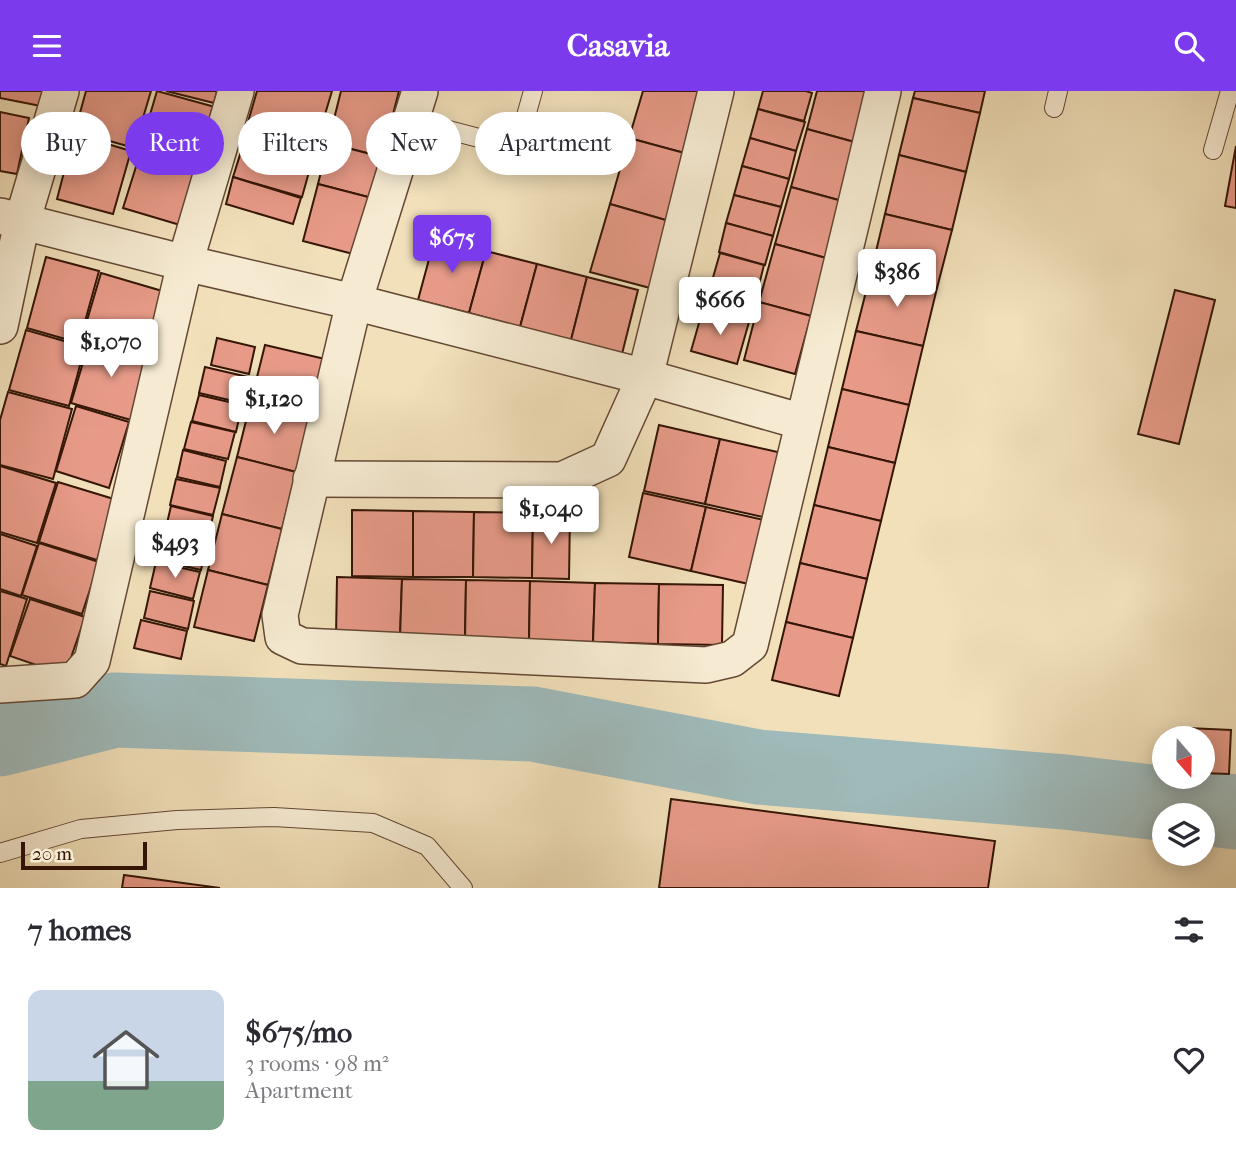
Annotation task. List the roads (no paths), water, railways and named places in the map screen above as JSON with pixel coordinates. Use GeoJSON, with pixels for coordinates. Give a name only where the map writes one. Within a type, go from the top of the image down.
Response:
{"type":"FeatureCollection","features":[{"type":"Feature","properties":{"kind":"street"},"geometry":{"type":"LineString","coordinates":[[0,326],[11,219],[61,91]]}},
{"type":"Feature","properties":{"kind":"street"},"geometry":{"type":"LineString","coordinates":[[0,685],[75,680],[92,661],[185,263],[236,91]]}},
{"type":"Feature","properties":{"kind":"street"},"geometry":{"type":"LineString","coordinates":[[312,479],[562,480],[608,459],[645,377],[716,91]]}},
{"type":"Feature","properties":{"kind":"street"},"geometry":{"type":"LineString","coordinates":[[415,105],[354,302],[280,614],[282,637],[302,646],[706,665],[732,659],[750,645],[883,91]]}},
{"type":"Feature","properties":{"kind":"street"},"geometry":{"type":"LineString","coordinates":[[11,219],[354,302],[645,377],[803,422]]}},
{"type":"Feature","properties":{"kind":"lane"},"geometry":{"type":"LineString","coordinates":[[415,105],[517,148],[533,91]]}},
{"type":"Feature","properties":{"kind":"lane"},"geometry":{"type":"LineString","coordinates":[[1213,150],[1230,91]]}},
{"type":"Feature","properties":{"kind":"lane"},"geometry":{"type":"LineString","coordinates":[[0,853],[81,829],[177,820],[274,817],[373,823],[427,846],[463,888]]}},
{"type":"Feature","properties":{"kind":"waterway"},"geometry":{"type":"LineString","coordinates":[[0,739],[115,710],[533,724],[758,767],[1065,792],[1236,812]]}}]}
